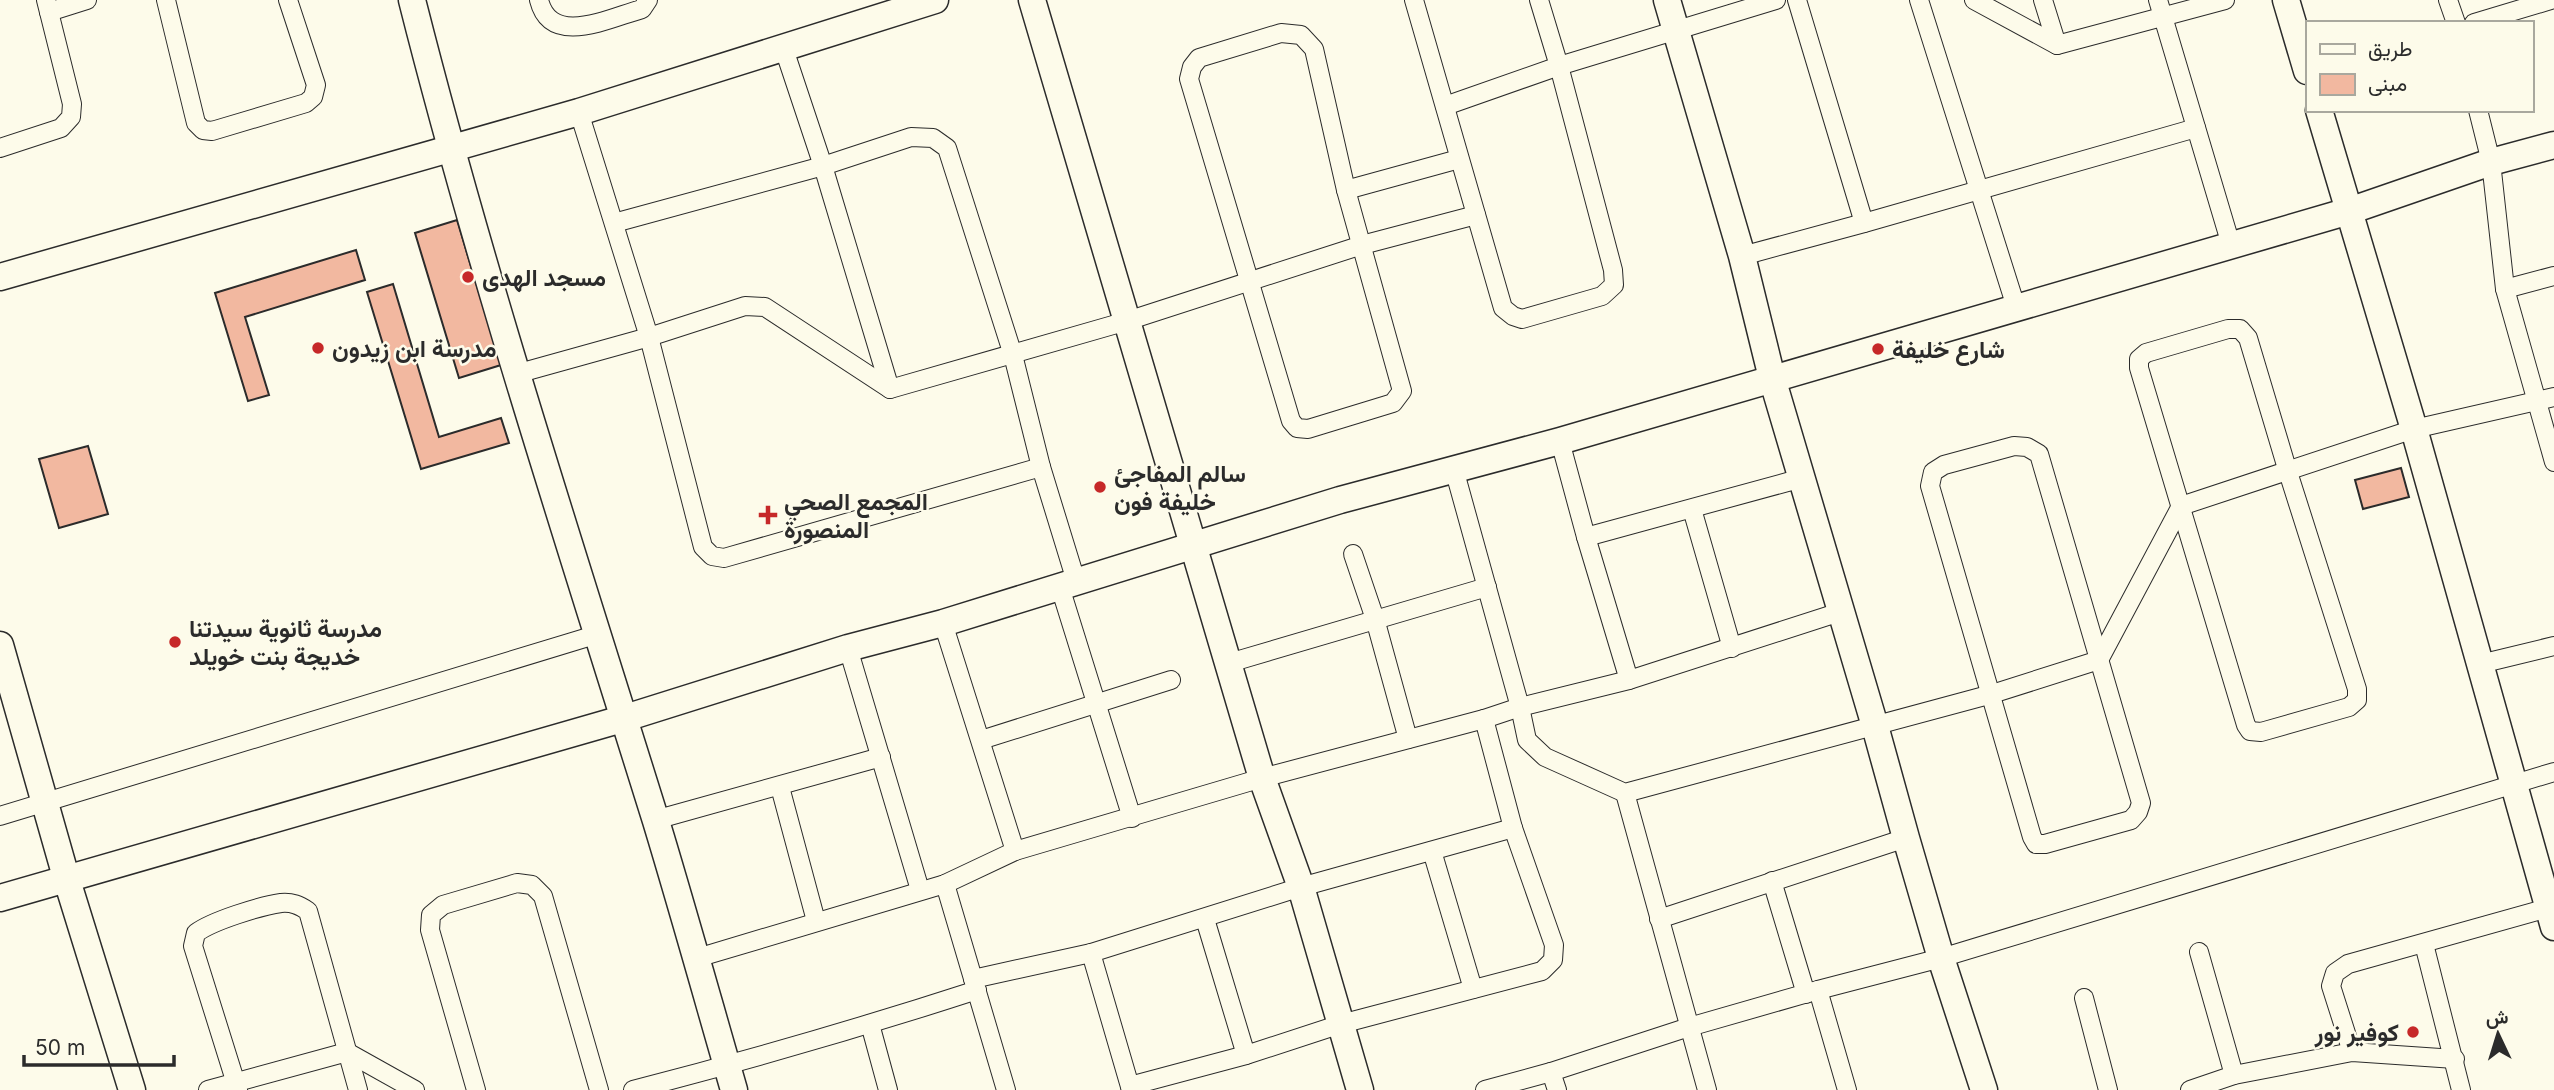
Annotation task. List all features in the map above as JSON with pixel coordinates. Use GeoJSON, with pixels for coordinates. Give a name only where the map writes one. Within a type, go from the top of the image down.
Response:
{"type":"FeatureCollection","features":[{"type":"Feature","properties":{"kind":"street"},"geometry":{"type":"LineString","coordinates":[[0,148],[61,128],[71,117],[72,104],[48,6],[88,0]]}},
{"type":"Feature","properties":{"kind":"street"},"geometry":{"type":"LineString","coordinates":[[166,0],[196,123],[204,130],[212,131],[306,103],[313,97],[316,85],[288,0]]}},
{"type":"Feature","properties":{"kind":"street"},"geometry":{"type":"LineString","coordinates":[[412,0],[449,149],[595,635],[656,820],[731,1078]]}},
{"type":"Feature","properties":{"kind":"street"},"geometry":{"type":"LineString","coordinates":[[539,0],[542,10],[558,26],[573,29],[642,9],[648,0]]}},
{"type":"Feature","properties":{"kind":"street"},"geometry":{"type":"LineString","coordinates":[[0,277],[579,112],[936,0]]}},
{"type":"Feature","properties":{"kind":"street"},"geometry":{"type":"LineString","coordinates":[[1032,0],[1262,778],[1301,887],[1360,1090]]}},
{"type":"Feature","properties":{"kind":"street"},"geometry":{"type":"LineString","coordinates":[[1414,0],[1503,307],[1513,316],[1522,318],[1602,296],[1614,285],[1613,270],[1539,0]]}},
{"type":"Feature","properties":{"kind":"street"},"geometry":{"type":"LineString","coordinates":[[1667,0],[1742,256],[1772,378],[1840,612],[1941,958],[1984,1090]]}},
{"type":"Feature","properties":{"kind":"street"},"geometry":{"type":"LineString","coordinates":[[1445,106],[1559,66],[1776,0]]}},
{"type":"Feature","properties":{"kind":"street"},"geometry":{"type":"LineString","coordinates":[[1797,0],[1864,223]]}},
{"type":"Feature","properties":{"kind":"street"},"geometry":{"type":"LineString","coordinates":[[1919,0],[2016,307]]}},
{"type":"Feature","properties":{"kind":"street"},"geometry":{"type":"LineString","coordinates":[[1974,0],[2057,45],[2160,8],[2225,0]]}},
{"type":"Feature","properties":{"kind":"street"},"geometry":{"type":"LineString","coordinates":[[2043,0],[2057,45]]}},
{"type":"Feature","properties":{"kind":"street"},"geometry":{"type":"LineString","coordinates":[[2286,0],[2306,68]]}},
{"type":"Feature","properties":{"kind":"street"},"geometry":{"type":"LineString","coordinates":[[2448,0],[2455,21]]}},
{"type":"Feature","properties":{"kind":"street"},"geometry":{"type":"LineString","coordinates":[[2481,21],[2551,0]]}},
{"type":"Feature","properties":{"kind":"street"},"geometry":{"type":"LineString","coordinates":[[2160,8],[2231,245]]}},
{"type":"Feature","properties":{"kind":"street"},"geometry":{"type":"LineString","coordinates":[[1280,33],[1301,35],[1314,49],[1346,190],[1362,245],[1402,391],[1393,403],[1308,429],[1297,428],[1291,421],[1189,79],[1192,67],[1199,58],[1280,33]]}},
{"type":"Feature","properties":{"kind":"street"},"geometry":{"type":"LineString","coordinates":[[784,49],[823,166],[890,389]]}},
{"type":"Feature","properties":{"kind":"street"},"geometry":{"type":"LineString","coordinates":[[579,112],[649,337],[704,547],[712,556],[724,558],[1041,467]]}},
{"type":"Feature","properties":{"kind":"street"},"geometry":{"type":"LineString","coordinates":[[2320,112],[2414,429],[2551,917],[2424,944],[2348,964],[2335,973],[2331,986],[2352,1052]]}},
{"type":"Feature","properties":{"kind":"street"},"geometry":{"type":"LineString","coordinates":[[2478,112],[2491,162],[2505,289],[2545,399],[2554,462]]}},
{"type":"Feature","properties":{"kind":"street"},"geometry":{"type":"LineString","coordinates":[[1742,256],[2196,128]]}},
{"type":"Feature","properties":{"kind":"street"},"geometry":{"type":"LineString","coordinates":[[614,223],[823,166],[911,137],[933,138],[947,148],[1013,355],[1097,704],[1132,818]]}},
{"type":"Feature","properties":{"kind":"street"},"geometry":{"type":"LineString","coordinates":[[0,898],[622,719],[1340,500],[1560,441],[2349,211],[2491,162],[2554,145]]}},
{"type":"Feature","properties":{"kind":"street"},"geometry":{"type":"LineString","coordinates":[[1346,190],[1459,159]]}},
{"type":"Feature","properties":{"kind":"street"},"geometry":{"type":"LineString","coordinates":[[516,374],[649,337],[744,306],[756,305],[765,307],[890,389],[1127,321],[1362,245],[1475,215]]}},
{"type":"Feature","properties":{"kind":"street"},"geometry":{"type":"LineString","coordinates":[[2505,289],[2554,276]]}},
{"type":"Feature","properties":{"kind":"street"},"geometry":{"type":"LineString","coordinates":[[2228,329],[2240,329],[2248,338],[2357,689],[2357,700],[2348,707],[2262,732],[2250,731],[2180,506],[2139,368],[2139,359],[2146,353],[2228,329]]}},
{"type":"Feature","properties":{"kind":"street"},"geometry":{"type":"LineString","coordinates":[[1454,469],[1527,740],[1545,757],[1625,793],[1992,694],[2099,660],[2180,506],[2414,429],[2545,399]]}},
{"type":"Feature","properties":{"kind":"street"},"geometry":{"type":"LineString","coordinates":[[1560,441],[1629,680]]}},
{"type":"Feature","properties":{"kind":"street"},"geometry":{"type":"LineString","coordinates":[[2014,446],[2027,447],[2039,454],[2099,660],[2141,803],[2138,812],[2131,820],[2045,844],[2036,844],[1930,486],[1933,472],[1944,465],[2014,446]]}},
{"type":"Feature","properties":{"kind":"street"},"geometry":{"type":"LineString","coordinates":[[1586,537],[1802,478]]}},
{"type":"Feature","properties":{"kind":"street"},"geometry":{"type":"LineString","coordinates":[[1692,509],[1732,648]]}},
{"type":"Feature","properties":{"kind":"street"},"geometry":{"type":"LineString","coordinates":[[1353,554],[1375,619],[1408,739]]}},
{"type":"Feature","properties":{"kind":"street"},"geometry":{"type":"LineString","coordinates":[[1229,663],[1487,587]]}},
{"type":"Feature","properties":{"kind":"street"},"geometry":{"type":"LineString","coordinates":[[697,958],[945,884],[1015,851],[1262,778],[1629,680],[1840,612]]}},
{"type":"Feature","properties":{"kind":"street"},"geometry":{"type":"LineString","coordinates":[[943,623],[1015,851]]}},
{"type":"Feature","properties":{"kind":"street"},"geometry":{"type":"LineString","coordinates":[[0,816],[595,635]]}},
{"type":"Feature","properties":{"kind":"street"},"geometry":{"type":"LineString","coordinates":[[0,645],[66,877],[132,1090]]}},
{"type":"Feature","properties":{"kind":"street"},"geometry":{"type":"LineString","coordinates":[[2480,664],[2554,646]]}},
{"type":"Feature","properties":{"kind":"street"},"geometry":{"type":"LineString","coordinates":[[848,648],[920,890]]}},
{"type":"Feature","properties":{"kind":"street"},"geometry":{"type":"LineString","coordinates":[[981,740],[1171,680]]}},
{"type":"Feature","properties":{"kind":"street"},"geometry":{"type":"LineString","coordinates":[[1091,953],[1130,1088],[1246,1055],[1340,1024],[1542,971],[1553,960],[1555,945],[1513,828],[1484,719]]}},
{"type":"Feature","properties":{"kind":"street"},"geometry":{"type":"LineString","coordinates":[[656,820],[881,757]]}},
{"type":"Feature","properties":{"kind":"street"},"geometry":{"type":"LineString","coordinates":[[1485,1090],[1551,1072],[1689,1027],[1941,958],[2554,772]]}},
{"type":"Feature","properties":{"kind":"street"},"geometry":{"type":"LineString","coordinates":[[780,787],[816,921]]}},
{"type":"Feature","properties":{"kind":"street"},"geometry":{"type":"LineString","coordinates":[[1625,793],[1707,1090]]}},
{"type":"Feature","properties":{"kind":"street"},"geometry":{"type":"LineString","coordinates":[[634,1090],[731,1078],[975,985],[1205,919],[1301,887],[1513,828]]}},
{"type":"Feature","properties":{"kind":"street"},"geometry":{"type":"LineString","coordinates":[[1659,919],[1906,838]]}},
{"type":"Feature","properties":{"kind":"street"},"geometry":{"type":"LineString","coordinates":[[1432,851],[1473,989]]}},
{"type":"Feature","properties":{"kind":"street"},"geometry":{"type":"LineString","coordinates":[[1772,881],[1847,1090]]}},
{"type":"Feature","properties":{"kind":"street"},"geometry":{"type":"LineString","coordinates":[[476,1090],[430,930],[431,915],[443,905],[517,883],[532,885],[543,896],[599,1090]]}},
{"type":"Feature","properties":{"kind":"street"},"geometry":{"type":"LineString","coordinates":[[945,884],[1006,1090]]}},
{"type":"Feature","properties":{"kind":"street"},"geometry":{"type":"LineString","coordinates":[[237,1086],[193,946],[195,933],[206,925],[283,903],[297,904],[308,911],[358,1090]]}},
{"type":"Feature","properties":{"kind":"street"},"geometry":{"type":"LineString","coordinates":[[1205,919],[1246,1055]]}},
{"type":"Feature","properties":{"kind":"street"},"geometry":{"type":"LineString","coordinates":[[2424,944],[2461,1090]]}},
{"type":"Feature","properties":{"kind":"street"},"geometry":{"type":"LineString","coordinates":[[2199,952],[2234,1075]]}},
{"type":"Feature","properties":{"kind":"street"},"geometry":{"type":"LineString","coordinates":[[2084,998],[2108,1090]]}},
{"type":"Feature","properties":{"kind":"street"},"geometry":{"type":"LineString","coordinates":[[870,1024],[888,1090]]}},
{"type":"Feature","properties":{"kind":"street"},"geometry":{"type":"LineString","coordinates":[[208,1090],[237,1086],[347,1052],[415,1090]]}},
{"type":"Feature","properties":{"kind":"street"},"geometry":{"type":"LineString","coordinates":[[2190,1090],[2234,1075],[2352,1052],[2455,1059]]}},
{"type":"Feature","properties":{"kind":"street"},"geometry":{"type":"LineString","coordinates":[[1551,1072],[1557,1090]]}},
{"type":"Feature","properties":{"kind":"building"},"geometry":{"type":"Polygon","coordinates":[[[457,220],[501,365],[459,378],[415,233],[457,220]]]}},
{"type":"Feature","properties":{"kind":"building"},"geometry":{"type":"Polygon","coordinates":[[[356,250],[365,280],[245,317],[269,395],[248,401],[215,293],[356,250]]]}},
{"type":"Feature","properties":{"kind":"building"},"geometry":{"type":"Polygon","coordinates":[[[393,284],[439,437],[501,418],[509,443],[421,469],[367,292],[393,284]]]}},
{"type":"Feature","properties":{"kind":"building"},"geometry":{"type":"Polygon","coordinates":[[[88,446],[108,514],[59,528],[39,459],[88,446]]]}},
{"type":"Feature","properties":{"kind":"building"},"geometry":{"type":"Polygon","coordinates":[[[2401,468],[2409,497],[2363,509],[2355,480],[2401,468]]]}},
{"type":"Feature","properties":{"kind":"place","name":"مسجد الهدى"},"geometry":{"type":"Point","coordinates":[468,277]}},
{"type":"Feature","properties":{"kind":"place","name":"مدرسة ابن زيدون"},"geometry":{"type":"Point","coordinates":[318,348]}},
{"type":"Feature","properties":{"kind":"place","name":"شارع خليفة"},"geometry":{"type":"Point","coordinates":[1878,349]}},
{"type":"Feature","properties":{"kind":"place","name":"سالم المفاجئ خليفة فون"},"geometry":{"type":"Point","coordinates":[1100,487]}},
{"type":"Feature","properties":{"kind":"place","name":"المجمع الصحي المنصورة"},"geometry":{"type":"Point","coordinates":[768,515]}},
{"type":"Feature","properties":{"kind":"place","name":"مدرسة ثانوية سيدتنا خديجة بنت خويلد"},"geometry":{"type":"Point","coordinates":[175,642]}},
{"type":"Feature","properties":{"kind":"place","name":"كوفير نور"},"geometry":{"type":"Point","coordinates":[2413,1032]}}]}
